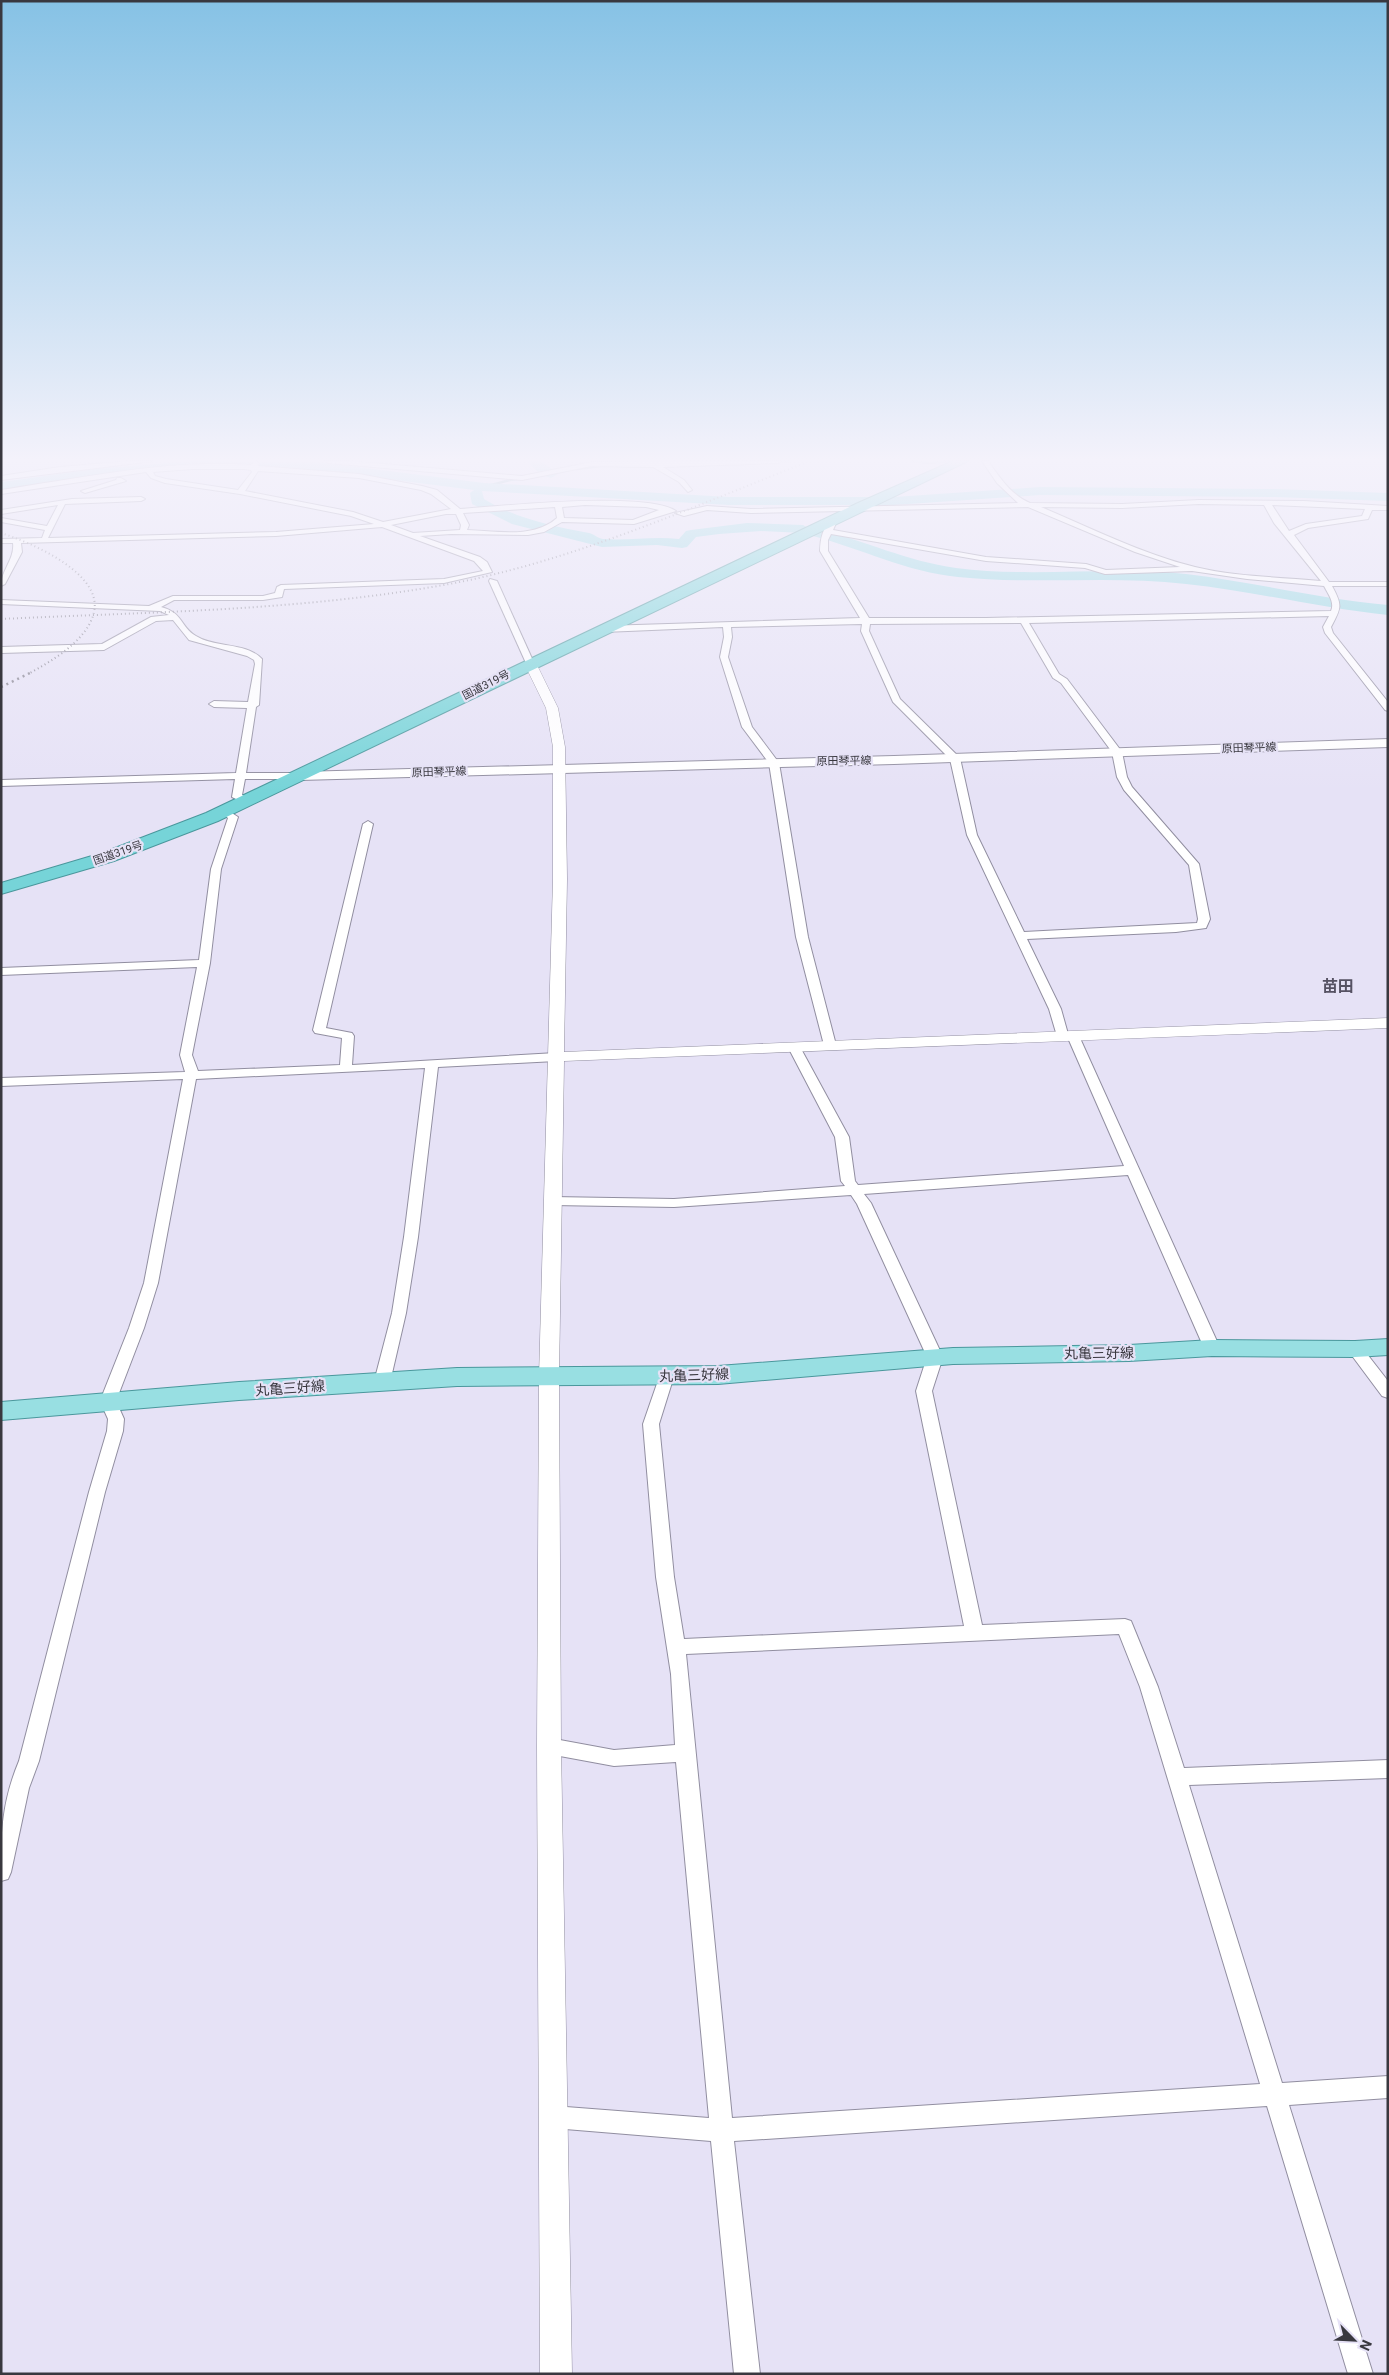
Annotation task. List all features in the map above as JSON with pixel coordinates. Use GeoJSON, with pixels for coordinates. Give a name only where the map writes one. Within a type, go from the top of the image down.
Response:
{"type":"FeatureCollection","features":[{"type":"Feature","properties":{"kind":"highway","name":"国道319号"},"geometry":{"type":"LineString","coordinates":[[1,889],[132,849],[224,812],[530,663],[730,572]]}},
{"type":"Feature","properties":{"kind":"main road","name":"原田琴平線"},"geometry":{"type":"LineString","coordinates":[[300,776],[955,758],[1388,743]]}},
{"type":"Feature","properties":{"kind":"main road","name":"丸亀三好線"},"geometry":{"type":"LineString","coordinates":[[1,1411],[108,1401],[457,1377],[718,1375],[935,1357],[1129,1353],[1212,1348],[1355,1349],[1388,1347]]}},
{"type":"Feature","properties":{"kind":"street"},"geometry":{"type":"LineString","coordinates":[[1,584],[7,572]]}},
{"type":"Feature","properties":{"kind":"street"},"geometry":{"type":"LineString","coordinates":[[151,608],[174,598],[263,598],[279,595],[281,587],[444,581],[488,572]]}},
{"type":"Feature","properties":{"kind":"street"},"geometry":{"type":"LineString","coordinates":[[836,572],[866,621],[864,631],[896,700],[955,758],[972,835],[1133,1170],[1212,1348]]}},
{"type":"Feature","properties":{"kind":"street"},"geometry":{"type":"LineString","coordinates":[[1213,572],[1247,577],[1327,584],[1388,584]]}},
{"type":"Feature","properties":{"kind":"street"},"geometry":{"type":"LineString","coordinates":[[1317,572],[1336,600],[1334,613],[1327,627],[1329,633],[1388,708]]}},
{"type":"Feature","properties":{"kind":"street"},"geometry":{"type":"LineString","coordinates":[[493,581],[552,708],[559,747],[560,879],[549,1377],[550,1746],[556,2374]]}},
{"type":"Feature","properties":{"kind":"street"},"geometry":{"type":"LineString","coordinates":[[1,602],[151,608],[171,612],[192,638],[250,654],[258,659],[254,705],[237,797],[248,801]]}},
{"type":"Feature","properties":{"kind":"street"},"geometry":{"type":"LineString","coordinates":[[604,629],[866,621],[1023,620],[1334,613]]}},
{"type":"Feature","properties":{"kind":"street"},"geometry":{"type":"LineString","coordinates":[[1,650],[104,647],[154,619],[174,616]]}},
{"type":"Feature","properties":{"kind":"street"},"geometry":{"type":"LineString","coordinates":[[1020,936],[1176,929],[1202,926],[1204,919],[1200,885],[1194,864],[1128,788],[1122,777],[1117,752],[1064,681],[1056,676],[1023,620]]}},
{"type":"Feature","properties":{"kind":"street"},"geometry":{"type":"LineString","coordinates":[[727,625],[728,637],[724,657],[747,727],[774,763],[802,937],[830,1046]]}},
{"type":"Feature","properties":{"kind":"street"},"geometry":{"type":"LineString","coordinates":[[214,704],[254,705]]}},
{"type":"Feature","properties":{"kind":"street"},"geometry":{"type":"LineString","coordinates":[[1,783],[300,776]]}},
{"type":"Feature","properties":{"kind":"street"},"geometry":{"type":"LineString","coordinates":[[1,1872],[10,1842],[10,1828],[24,1773],[30,1761],[97,1492],[115,1431],[116,1419],[108,1401],[132,1335],[144,1312],[187,1084],[191,1075],[192,1065],[186,1055],[204,963],[216,869],[233,817],[224,812]]}},
{"type":"Feature","properties":{"kind":"street"},"geometry":{"type":"LineString","coordinates":[[346,1068],[348,1036],[319,1030],[368,824]]}},
{"type":"Feature","properties":{"kind":"street"},"geometry":{"type":"LineString","coordinates":[[1,972],[204,963]]}},
{"type":"Feature","properties":{"kind":"street"},"geometry":{"type":"LineString","coordinates":[[1,1082],[1388,1022]]}},
{"type":"Feature","properties":{"kind":"street"},"geometry":{"type":"LineString","coordinates":[[794,1047],[842,1138],[848,1181],[864,1203],[935,1357],[924,1391],[974,1632]]}},
{"type":"Feature","properties":{"kind":"street"},"geometry":{"type":"LineString","coordinates":[[382,1382],[399,1313],[411,1237],[414,1198],[432,1063]]}},
{"type":"Feature","properties":{"kind":"street"},"geometry":{"type":"LineString","coordinates":[[552,1201],[674,1203],[1133,1170]]}},
{"type":"Feature","properties":{"kind":"street"},"geometry":{"type":"LineString","coordinates":[[1355,1349],[1388,1392]]}},
{"type":"Feature","properties":{"kind":"street"},"geometry":{"type":"LineString","coordinates":[[666,1376],[651,1424],[665,1577],[680,1674],[685,1753],[747,2374]]}},
{"type":"Feature","properties":{"kind":"street"},"geometry":{"type":"LineString","coordinates":[[675,1647],[1125,1626],[1149,1687],[1361,2374]]}},
{"type":"Feature","properties":{"kind":"street"},"geometry":{"type":"LineString","coordinates":[[550,1746],[614,1758],[685,1753]]}},
{"type":"Feature","properties":{"kind":"street"},"geometry":{"type":"LineString","coordinates":[[1176,1777],[1388,1768]]}},
{"type":"Feature","properties":{"kind":"street"},"geometry":{"type":"LineString","coordinates":[[553,2117],[722,2130],[1388,2087]]}},
{"type":"Feature","properties":{"kind":"waterway"},"geometry":{"type":"LineString","coordinates":[[951,572],[1023,576],[1154,576],[1186,579],[1363,608],[1388,610]]}},
{"type":"Feature","properties":{"kind":"railway"},"geometry":{"type":"LineString","coordinates":[[76,572],[87,584],[94,598],[93,615]]}},
{"type":"Feature","properties":{"kind":"railway"},"geometry":{"type":"LineString","coordinates":[[93,615],[275,606],[329,601],[438,586],[503,572]]}},
{"type":"Feature","properties":{"kind":"railway"},"geometry":{"type":"LineString","coordinates":[[1,619],[93,615]]}},
{"type":"Feature","properties":{"kind":"railway"},"geometry":{"type":"LineString","coordinates":[[29,674],[68,649],[85,632],[93,615]]}},
{"type":"Feature","properties":{"kind":"railway"},"geometry":{"type":"LineString","coordinates":[[1,687],[29,674]]}},
{"type":"Feature","properties":{"kind":"district","name":"苗田"},"geometry":{"type":"Point","coordinates":[1338,986]}}]}
